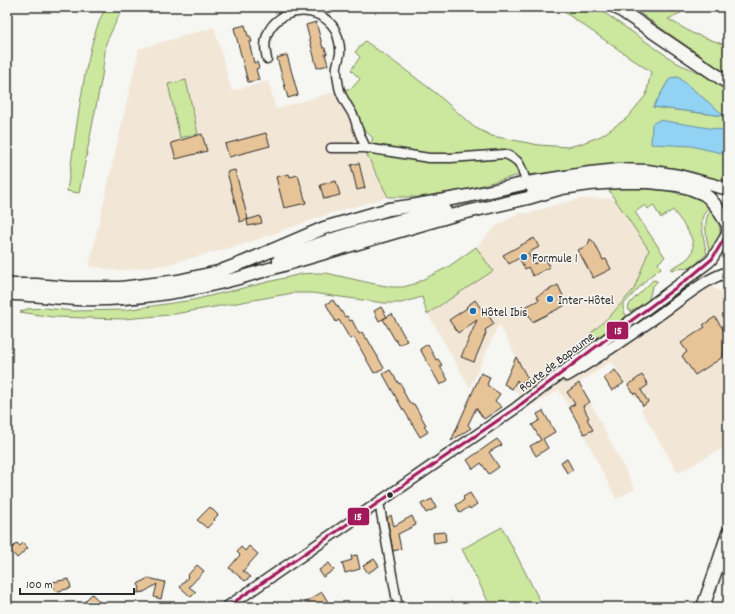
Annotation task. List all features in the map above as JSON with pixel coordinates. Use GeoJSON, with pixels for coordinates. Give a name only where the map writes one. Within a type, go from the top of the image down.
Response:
{"type":"FeatureCollection","features":[{"type":"Feature","properties":{"kind":"highway"},"geometry":{"type":"LineString","coordinates":[[616,7],[728,83]]}},
{"type":"Feature","properties":{"kind":"highway"},"geometry":{"type":"LineString","coordinates":[[7,288],[36,290],[69,288],[121,288],[178,281],[218,272],[324,228],[389,209],[417,206],[590,173],[636,170],[668,174],[728,189]]}},
{"type":"Feature","properties":{"kind":"highway"},"geometry":{"type":"LineString","coordinates":[[7,284],[77,299],[114,299],[150,296],[239,278],[454,215],[528,198],[562,188],[590,184],[649,182],[677,185],[698,191],[710,198],[716,206],[728,230]]}},
{"type":"Feature","properties":{"kind":"highway"},"geometry":{"type":"LineString","coordinates":[[7,276],[36,290]]}},
{"type":"Feature","properties":{"kind":"highway"},"geometry":{"type":"LineString","coordinates":[[7,293],[15,294],[36,290]]}},
{"type":"Feature","properties":{"kind":"highway"},"geometry":{"type":"LineString","coordinates":[[703,607],[728,533]]}},
{"type":"Feature","properties":{"kind":"main road","name":"Route de Bapaume"},"geometry":{"type":"LineString","coordinates":[[516,408],[709,262],[715,255],[728,230]]}},
{"type":"Feature","properties":{"kind":"main road","name":"Route de Bapaume"},"geometry":{"type":"LineString","coordinates":[[516,408],[570,375],[705,282],[728,272]]}},
{"type":"Feature","properties":{"kind":"main road"},"geometry":{"type":"LineString","coordinates":[[643,326],[642,322],[644,317],[659,300]]}},
{"type":"Feature","properties":{"kind":"main road"},"geometry":{"type":"LineString","coordinates":[[227,607],[516,408]]}},
{"type":"Feature","properties":{"kind":"street"},"geometry":{"type":"LineString","coordinates":[[267,59],[265,46],[267,34],[279,18],[290,13],[300,11],[313,13],[323,17],[333,26],[338,36],[340,52],[337,67],[339,88],[355,118],[357,128],[366,148]]}},
{"type":"Feature","properties":{"kind":"street"},"geometry":{"type":"LineString","coordinates":[[331,148],[366,148],[429,158],[505,154],[512,157],[518,163],[523,170],[527,184],[533,190],[562,188]]}},
{"type":"Feature","properties":{"kind":"street"},"geometry":{"type":"LineString","coordinates":[[379,502],[398,607]]}},
{"type":"Feature","properties":{"kind":"shaded area"},"geometry":{"type":"Polygon","coordinates":[[[214,27],[232,91],[268,81],[276,109],[333,92],[355,130],[388,197],[332,213],[242,245],[165,265],[117,271],[89,266],[139,49],[214,27]]]}},
{"type":"Feature","properties":{"kind":"shaded area"},"geometry":{"type":"Polygon","coordinates":[[[614,198],[649,250],[634,289],[611,315],[590,334],[596,343],[698,268],[716,290],[728,293],[728,422],[723,448],[678,473],[641,410],[644,408],[611,362],[579,383],[635,489],[616,499],[573,412],[558,390],[534,405],[504,384],[516,357],[499,324],[470,388],[428,314],[493,271],[476,247],[496,226],[518,213],[531,213],[554,205],[581,199],[614,198]]]}},
{"type":"Feature","properties":{"kind":"green space"},"geometry":{"type":"Polygon","coordinates":[[[106,7],[123,7],[106,43],[102,76],[79,193],[67,191],[85,74],[96,31],[106,7]]]}},
{"type":"Feature","properties":{"kind":"green space"},"geometry":{"type":"Polygon","coordinates":[[[557,7],[596,7],[677,63],[706,76],[720,85],[728,93],[728,177],[719,184],[696,173],[674,168],[639,165],[515,176],[464,190],[420,197],[388,197],[366,153],[373,138],[359,125],[342,90],[352,88],[360,79],[351,70],[360,57],[355,52],[365,41],[437,94],[474,127],[492,136],[539,145],[568,147],[601,136],[627,118],[646,95],[651,72],[557,7]],[[678,77],[670,78],[653,107],[724,116],[678,77]]]}},
{"type":"Feature","properties":{"kind":"green space"},"geometry":{"type":"Polygon","coordinates":[[[631,7],[693,7],[668,19],[692,33],[728,46],[728,75],[631,7]]]}},
{"type":"Feature","properties":{"kind":"green space"},"geometry":{"type":"Polygon","coordinates":[[[186,80],[198,134],[180,138],[168,84],[186,80]]]}},
{"type":"Feature","properties":{"kind":"green space"},"geometry":{"type":"Polygon","coordinates":[[[632,188],[664,190],[680,195],[683,191],[698,196],[710,205],[704,213],[702,219],[704,242],[707,254],[691,267],[671,270],[688,258],[692,252],[693,246],[689,233],[673,210],[661,218],[653,205],[648,209],[645,205],[635,212],[665,257],[658,263],[661,268],[649,277],[623,305],[626,316],[625,318],[594,340],[590,334],[611,315],[634,289],[649,250],[608,189],[632,188]]]}},
{"type":"Feature","properties":{"kind":"green space"},"geometry":{"type":"Polygon","coordinates":[[[712,208],[718,222],[720,237],[717,246],[710,253],[706,225],[708,214],[712,208]]]}},
{"type":"Feature","properties":{"kind":"green space"},"geometry":{"type":"Polygon","coordinates":[[[476,247],[493,271],[427,314],[422,297],[401,303],[384,303],[312,293],[293,293],[169,315],[124,319],[53,317],[20,312],[27,309],[45,308],[73,311],[125,310],[193,300],[301,274],[326,273],[392,287],[403,287],[414,284],[448,267],[476,247]]]}},
{"type":"Feature","properties":{"kind":"green space"},"geometry":{"type":"Polygon","coordinates":[[[653,280],[657,282],[652,287],[648,301],[630,312],[628,308],[630,303],[653,280]]]}},
{"type":"Feature","properties":{"kind":"green space"},"geometry":{"type":"Polygon","coordinates":[[[502,527],[543,607],[491,607],[462,549],[502,527]]]}},
{"type":"Feature","properties":{"kind":"water"},"geometry":{"type":"Polygon","coordinates":[[[678,77],[725,116],[653,107],[670,78],[678,77]]]}},
{"type":"Feature","properties":{"kind":"water"},"geometry":{"type":"Polygon","coordinates":[[[659,120],[728,131],[728,152],[726,154],[691,146],[651,144],[652,124],[659,120]]]}},
{"type":"Feature","properties":{"kind":"building"},"geometry":{"type":"Polygon","coordinates":[[[316,22],[323,48],[325,48],[327,54],[325,54],[328,65],[317,68],[306,25],[316,22]]]}},
{"type":"Feature","properties":{"kind":"building"},"geometry":{"type":"Polygon","coordinates":[[[245,25],[248,36],[250,36],[252,42],[249,42],[254,63],[257,62],[259,68],[256,69],[259,80],[248,82],[234,28],[245,25]]]}},
{"type":"Feature","properties":{"kind":"building"},"geometry":{"type":"Polygon","coordinates":[[[287,55],[298,95],[288,98],[277,58],[287,55]]]}},
{"type":"Feature","properties":{"kind":"building"},"geometry":{"type":"Polygon","coordinates":[[[266,133],[270,146],[229,157],[225,144],[266,133]]]}},
{"type":"Feature","properties":{"kind":"building"},"geometry":{"type":"Polygon","coordinates":[[[202,134],[207,151],[176,159],[171,143],[202,134]]]}},
{"type":"Feature","properties":{"kind":"building"},"geometry":{"type":"Polygon","coordinates":[[[359,163],[365,188],[357,190],[351,165],[359,163]]]}},
{"type":"Feature","properties":{"kind":"building"},"geometry":{"type":"Polygon","coordinates":[[[235,170],[248,219],[240,222],[227,172],[235,170]]]}},
{"type":"Feature","properties":{"kind":"building"},"geometry":{"type":"Polygon","coordinates":[[[289,174],[290,177],[298,175],[306,203],[284,208],[276,177],[289,174]]]}},
{"type":"Feature","properties":{"kind":"building"},"geometry":{"type":"Polygon","coordinates":[[[336,181],[340,195],[324,199],[320,185],[336,181]]]}},
{"type":"Feature","properties":{"kind":"building"},"geometry":{"type":"Polygon","coordinates":[[[260,216],[262,223],[248,226],[247,220],[260,216]]]}},
{"type":"Feature","properties":{"kind":"building"},"geometry":{"type":"Polygon","coordinates":[[[534,238],[539,247],[528,253],[534,264],[545,258],[550,267],[533,276],[528,267],[525,269],[519,258],[509,264],[503,255],[534,238]]]}},
{"type":"Feature","properties":{"kind":"building"},"geometry":{"type":"Polygon","coordinates":[[[590,239],[594,242],[603,260],[606,259],[611,269],[593,278],[578,250],[588,245],[590,239]]]}},
{"type":"Feature","properties":{"kind":"building"},"geometry":{"type":"Polygon","coordinates":[[[558,285],[563,296],[560,297],[564,306],[532,322],[525,307],[539,300],[537,296],[558,285]]]}},
{"type":"Feature","properties":{"kind":"building"},"geometry":{"type":"Polygon","coordinates":[[[333,300],[345,317],[347,316],[350,321],[352,320],[359,334],[362,332],[366,339],[367,338],[384,368],[374,373],[354,337],[350,339],[339,320],[336,322],[326,304],[333,300]]]}},
{"type":"Feature","properties":{"kind":"building"},"geometry":{"type":"Polygon","coordinates":[[[475,300],[485,314],[487,313],[494,324],[485,330],[486,333],[474,362],[461,357],[477,320],[458,333],[449,320],[467,308],[466,307],[475,300]]]}},
{"type":"Feature","properties":{"kind":"building"},"geometry":{"type":"Polygon","coordinates":[[[381,307],[387,317],[379,321],[374,311],[381,307]]]}},
{"type":"Feature","properties":{"kind":"building"},"geometry":{"type":"Polygon","coordinates":[[[392,314],[407,341],[399,345],[383,319],[392,314]]]}},
{"type":"Feature","properties":{"kind":"building"},"geometry":{"type":"Polygon","coordinates":[[[715,317],[725,332],[723,357],[695,375],[682,356],[687,352],[681,343],[705,327],[703,325],[715,317]]]}},
{"type":"Feature","properties":{"kind":"building"},"geometry":{"type":"Polygon","coordinates":[[[428,344],[436,360],[438,359],[442,365],[440,366],[448,380],[440,385],[420,349],[428,344]]]}},
{"type":"Feature","properties":{"kind":"building"},"geometry":{"type":"Polygon","coordinates":[[[516,357],[528,379],[519,384],[517,380],[512,389],[504,384],[516,357]]]}},
{"type":"Feature","properties":{"kind":"building"},"geometry":{"type":"Polygon","coordinates":[[[390,370],[399,384],[400,383],[409,402],[412,405],[414,404],[426,425],[424,426],[428,432],[420,437],[383,374],[390,370]]]}},
{"type":"Feature","properties":{"kind":"building"},"geometry":{"type":"Polygon","coordinates":[[[615,370],[624,383],[612,391],[604,378],[615,370]]]}},
{"type":"Feature","properties":{"kind":"building"},"geometry":{"type":"Polygon","coordinates":[[[481,373],[490,377],[487,385],[500,394],[495,401],[502,407],[484,419],[476,408],[468,425],[471,428],[451,441],[481,373]]]}},
{"type":"Feature","properties":{"kind":"building"},"geometry":{"type":"Polygon","coordinates":[[[642,375],[648,385],[641,390],[648,402],[643,406],[636,393],[634,394],[628,385],[642,375]]]}},
{"type":"Feature","properties":{"kind":"building"},"geometry":{"type":"Polygon","coordinates":[[[579,383],[590,402],[583,406],[589,418],[587,419],[593,430],[584,434],[569,407],[575,404],[567,392],[579,383]]]}},
{"type":"Feature","properties":{"kind":"building"},"geometry":{"type":"Polygon","coordinates":[[[543,411],[555,432],[543,439],[548,448],[536,456],[530,446],[541,440],[532,425],[540,420],[537,414],[543,411]]]}},
{"type":"Feature","properties":{"kind":"building"},"geometry":{"type":"Polygon","coordinates":[[[497,439],[502,445],[489,452],[499,467],[489,474],[481,463],[473,469],[467,460],[497,439]]]}},
{"type":"Feature","properties":{"kind":"building"},"geometry":{"type":"Polygon","coordinates":[[[567,459],[573,470],[567,473],[561,462],[567,459]]]}},
{"type":"Feature","properties":{"kind":"building"},"geometry":{"type":"Polygon","coordinates":[[[470,493],[477,504],[460,513],[456,505],[464,500],[463,497],[470,493]]]}},
{"type":"Feature","properties":{"kind":"building"},"geometry":{"type":"Polygon","coordinates":[[[432,499],[436,508],[426,513],[421,504],[432,499]]]}},
{"type":"Feature","properties":{"kind":"building"},"geometry":{"type":"Polygon","coordinates":[[[210,507],[218,515],[207,528],[197,520],[210,507]]]}},
{"type":"Feature","properties":{"kind":"building"},"geometry":{"type":"Polygon","coordinates":[[[391,515],[394,526],[412,516],[416,525],[398,534],[401,549],[393,551],[387,518],[391,515]]]}},
{"type":"Feature","properties":{"kind":"building"},"geometry":{"type":"Polygon","coordinates":[[[445,532],[446,541],[434,543],[433,533],[445,532]]]}},
{"type":"Feature","properties":{"kind":"building"},"geometry":{"type":"Polygon","coordinates":[[[17,543],[20,546],[23,543],[28,548],[17,558],[10,550],[17,543]]]}},
{"type":"Feature","properties":{"kind":"building"},"geometry":{"type":"Polygon","coordinates":[[[249,546],[258,554],[243,571],[251,577],[245,581],[229,568],[240,555],[237,552],[241,547],[245,551],[249,546]]]}},
{"type":"Feature","properties":{"kind":"building"},"geometry":{"type":"Polygon","coordinates":[[[357,555],[360,569],[345,573],[342,563],[352,560],[351,556],[357,555]]]}},
{"type":"Feature","properties":{"kind":"building"},"geometry":{"type":"Polygon","coordinates":[[[374,559],[379,566],[368,573],[363,566],[374,559]]]}},
{"type":"Feature","properties":{"kind":"building"},"geometry":{"type":"Polygon","coordinates":[[[329,563],[334,570],[323,577],[319,570],[329,563]]]}},
{"type":"Feature","properties":{"kind":"building"},"geometry":{"type":"Polygon","coordinates":[[[197,565],[204,571],[189,587],[196,592],[191,597],[180,587],[197,565]]]}},
{"type":"Feature","properties":{"kind":"building"},"geometry":{"type":"Polygon","coordinates":[[[148,578],[165,582],[161,599],[154,597],[157,584],[144,592],[137,593],[140,588],[138,584],[148,578]]]}},
{"type":"Feature","properties":{"kind":"building"},"geometry":{"type":"Polygon","coordinates":[[[69,579],[71,588],[55,592],[53,582],[69,579]]]}},
{"type":"Feature","properties":{"kind":"building"},"geometry":{"type":"Polygon","coordinates":[[[322,592],[331,607],[310,607],[306,602],[322,592]]]}},
{"type":"Feature","properties":{"kind":"building"},"geometry":{"type":"Polygon","coordinates":[[[92,594],[105,607],[79,607],[92,594]]]}},
{"type":"Feature","properties":{"kind":"transit line","name":"15"},"geometry":{"type":"LineString","coordinates":[[227,607],[516,408],[693,275],[712,259],[727,234],[728,222]]}},
{"type":"Feature","properties":{"kind":"place","name":"Formule 1"},"geometry":{"type":"Point","coordinates":[524,257]}},
{"type":"Feature","properties":{"kind":"place","name":"Inter-Hôtel"},"geometry":{"type":"Point","coordinates":[550,299]}},
{"type":"Feature","properties":{"kind":"place","name":"Hôtel Ibis"},"geometry":{"type":"Point","coordinates":[473,311]}}]}
